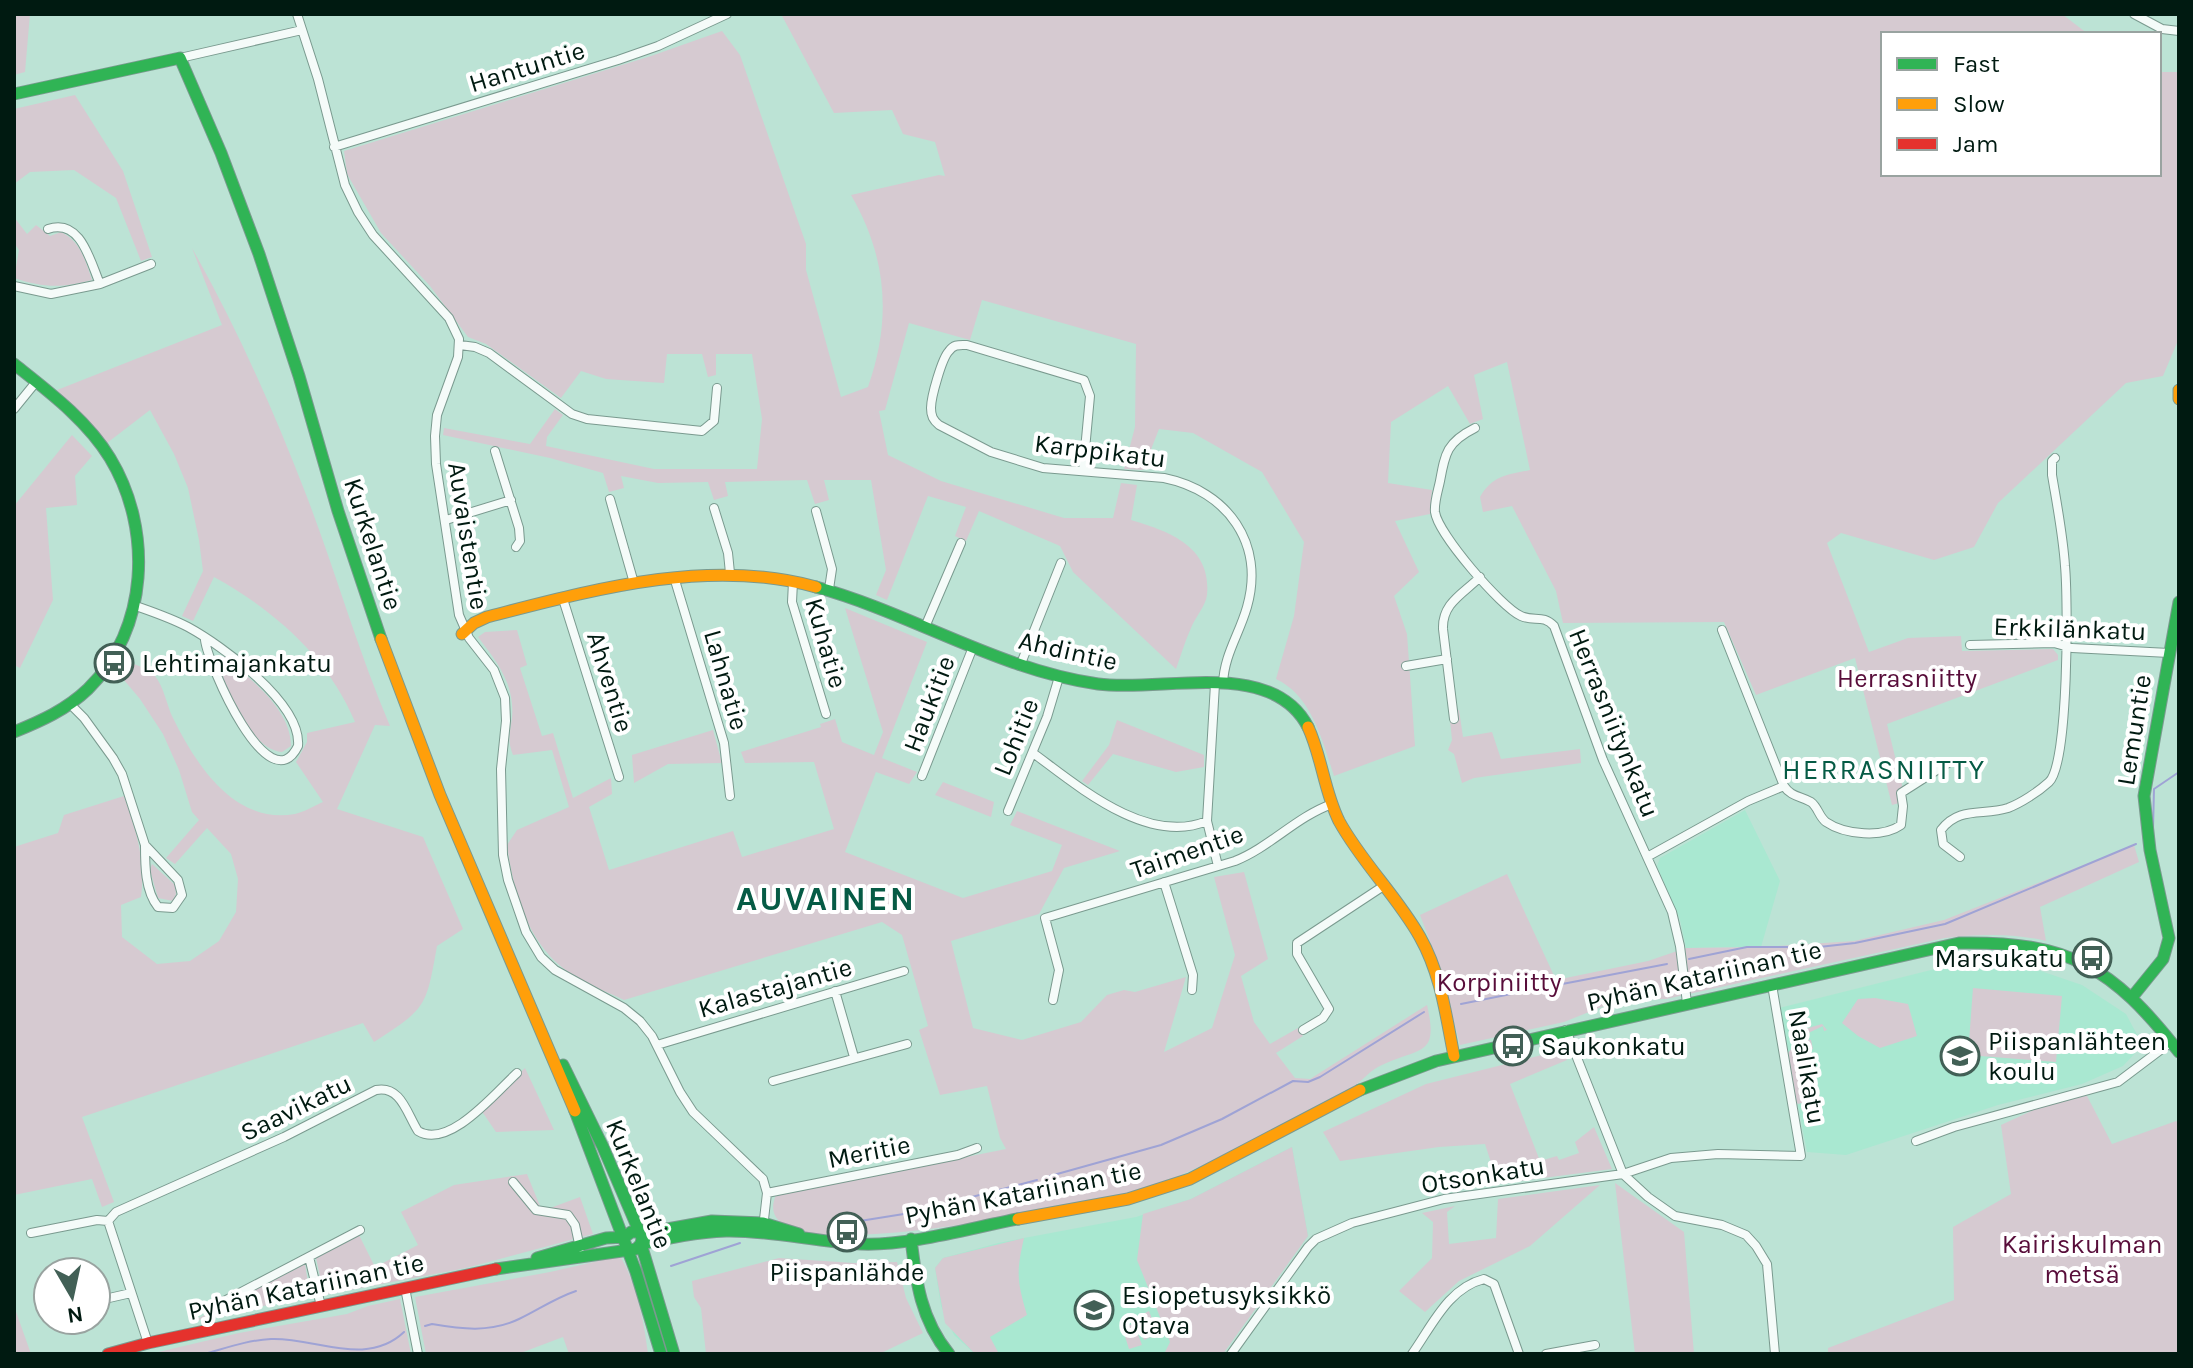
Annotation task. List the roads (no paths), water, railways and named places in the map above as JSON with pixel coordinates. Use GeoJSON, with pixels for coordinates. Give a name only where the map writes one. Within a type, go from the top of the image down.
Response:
{"type":"FeatureCollection","features":[{"type":"Feature","properties":{"kind":"street"},"geometry":{"type":"LineString","coordinates":[[297,14],[318,79],[345,185],[358,212],[373,235],[449,318],[458,333],[460,345],[489,353],[567,410],[587,419],[702,431],[714,421],[717,388]]}},
{"type":"Feature","properties":{"kind":"street"},"geometry":{"type":"LineString","coordinates":[[699,14],[703,25]]}},
{"type":"Feature","properties":{"kind":"street","name":"Hantuntie"},"geometry":{"type":"LineString","coordinates":[[334,147],[574,75],[658,46],[727,14]]}},
{"type":"Feature","properties":{"kind":"street"},"geometry":{"type":"LineString","coordinates":[[2134,14],[2162,29],[2179,31]]}},
{"type":"Feature","properties":{"kind":"street"},"geometry":{"type":"LineString","coordinates":[[14,94],[302,30]]}},
{"type":"Feature","properties":{"kind":"street","name":"Kurkelantie"},"geometry":{"type":"LineString","coordinates":[[180,58],[253,238],[286,335],[338,511],[454,830],[546,1037],[627,1242],[661,1354]]}},
{"type":"Feature","properties":{"kind":"street"},"geometry":{"type":"LineString","coordinates":[[48,229],[63,228],[75,233],[100,284]]}},
{"type":"Feature","properties":{"kind":"street"},"geometry":{"type":"LineString","coordinates":[[14,286],[51,294],[65,293],[100,284],[151,264]]}},
{"type":"Feature","properties":{"kind":"street","name":"Auvaistentie"},"geometry":{"type":"LineString","coordinates":[[460,345],[435,425],[436,464],[464,633],[494,670],[505,698],[501,769],[503,855],[526,932],[541,957],[555,970],[633,1014],[646,1028],[693,1112],[710,1131],[759,1173],[767,1193]]}},
{"type":"Feature","properties":{"kind":"street","name":"Karppikatu"},"geometry":{"type":"LineString","coordinates":[[1083,471],[1090,396],[1088,386],[1080,377],[958,345],[950,349],[945,356],[932,402],[932,416],[939,425],[1011,459],[1051,470],[1180,482],[1219,503],[1228,512],[1250,549],[1252,569],[1248,601],[1219,684],[1207,821],[1218,866]]}},
{"type":"Feature","properties":{"kind":"street"},"geometry":{"type":"LineString","coordinates":[[14,364],[102,447],[124,485],[137,519],[141,546],[136,606],[111,660],[92,685],[70,704],[46,719],[14,732]]}},
{"type":"Feature","properties":{"kind":"street"},"geometry":{"type":"LineString","coordinates":[[14,409],[36,382]]}},
{"type":"Feature","properties":{"kind":"street"},"geometry":{"type":"LineString","coordinates":[[2179,390],[2179,399]]}},
{"type":"Feature","properties":{"kind":"street","name":"Herrasniitynkatu"},"geometry":{"type":"LineString","coordinates":[[1475,428],[1459,436],[1446,452],[1435,512],[1447,539],[1519,615],[1543,617],[1554,626],[1599,751],[1676,925],[1687,1003]]}},
{"type":"Feature","properties":{"kind":"street"},"geometry":{"type":"LineString","coordinates":[[495,451],[520,532],[516,547]]}},
{"type":"Feature","properties":{"kind":"street"},"geometry":{"type":"LineString","coordinates":[[1960,857],[1943,844],[1941,830],[1946,824],[1969,812],[2011,807],[2049,782],[2054,775],[2063,729],[2066,570],[2052,475],[2052,461],[2055,458]]}},
{"type":"Feature","properties":{"kind":"street"},"geometry":{"type":"LineString","coordinates":[[610,499],[634,583]]}},
{"type":"Feature","properties":{"kind":"street"},"geometry":{"type":"LineString","coordinates":[[446,520],[511,500]]}},
{"type":"Feature","properties":{"kind":"street"},"geometry":{"type":"LineString","coordinates":[[714,508],[728,553],[730,573]]}},
{"type":"Feature","properties":{"kind":"street"},"geometry":{"type":"LineString","coordinates":[[816,511],[832,569],[829,589]]}},
{"type":"Feature","properties":{"kind":"street"},"geometry":{"type":"LineString","coordinates":[[925,627],[961,543]]}},
{"type":"Feature","properties":{"kind":"street"},"geometry":{"type":"LineString","coordinates":[[1020,666],[1061,563]]}},
{"type":"Feature","properties":{"kind":"street","name":"Ahdintie"},"geometry":{"type":"LineString","coordinates":[[464,633],[474,623],[487,617],[563,599],[634,583],[730,573],[829,589],[1020,666],[1059,677],[1136,687],[1219,684],[1261,688],[1280,696],[1294,707],[1312,736],[1332,804],[1345,831],[1419,934],[1431,959],[1454,1056]]}},
{"type":"Feature","properties":{"kind":"street","name":"Lahnatie"},"geometry":{"type":"LineString","coordinates":[[674,577],[724,743],[730,796]]}},
{"type":"Feature","properties":{"kind":"street"},"geometry":{"type":"LineString","coordinates":[[1454,719],[1443,616],[1450,603],[1480,577]]}},
{"type":"Feature","properties":{"kind":"street","name":"Kuhatie"},"geometry":{"type":"LineString","coordinates":[[793,582],[792,602],[826,714]]}},
{"type":"Feature","properties":{"kind":"street","name":"Ahventie"},"geometry":{"type":"LineString","coordinates":[[563,599],[619,777]]}},
{"type":"Feature","properties":{"kind":"street","name":"Lemuntie"},"geometry":{"type":"LineString","coordinates":[[2133,996],[2163,959],[2169,938],[2150,850],[2144,796],[2179,602]]}},
{"type":"Feature","properties":{"kind":"street"},"geometry":{"type":"LineString","coordinates":[[136,606],[182,624],[245,666],[278,701],[298,736],[298,746],[292,755],[272,757],[255,743],[225,697],[205,640]]}},
{"type":"Feature","properties":{"kind":"street"},"geometry":{"type":"LineString","coordinates":[[1722,630],[1784,786],[1793,795],[1814,804],[1825,822],[1865,833],[1894,830],[1901,825],[1903,817],[1901,793],[1948,763]]}},
{"type":"Feature","properties":{"kind":"street","name":"Erkkilänkatu"},"geometry":{"type":"LineString","coordinates":[[1970,645],[2054,643],[2065,647],[2169,653]]}},
{"type":"Feature","properties":{"kind":"street","name":"Haukitie"},"geometry":{"type":"LineString","coordinates":[[922,776],[973,647]]}},
{"type":"Feature","properties":{"kind":"street"},"geometry":{"type":"LineString","coordinates":[[1406,666],[1447,659]]}},
{"type":"Feature","properties":{"kind":"street","name":"Lohitie"},"geometry":{"type":"LineString","coordinates":[[1008,811],[1033,753],[1059,677]]}},
{"type":"Feature","properties":{"kind":"street"},"geometry":{"type":"LineString","coordinates":[[70,704],[84,718],[122,774],[145,845],[151,898],[158,907],[173,908],[182,895],[181,884],[145,845]]}},
{"type":"Feature","properties":{"kind":"street"},"geometry":{"type":"LineString","coordinates":[[1033,753],[1099,802],[1119,813],[1179,828],[1207,821]]}},
{"type":"Feature","properties":{"kind":"street"},"geometry":{"type":"LineString","coordinates":[[1647,857],[1748,801],[1784,786]]}},
{"type":"Feature","properties":{"kind":"street","name":"Taimentie"},"geometry":{"type":"LineString","coordinates":[[1053,1000],[1059,970],[1045,918],[1248,856],[1306,816],[1332,804]]}},
{"type":"Feature","properties":{"kind":"street"},"geometry":{"type":"LineString","coordinates":[[1164,882],[1192,970],[1192,990]]}},
{"type":"Feature","properties":{"kind":"street"},"geometry":{"type":"LineString","coordinates":[[1303,1030],[1326,1015],[1329,1009],[1297,954],[1297,943],[1385,885]]}},
{"type":"Feature","properties":{"kind":"street","name":"Pyhän Katariinan tie"},"geometry":{"type":"LineString","coordinates":[[108,1354],[627,1242],[631,1232],[640,1239],[785,1228],[804,1236],[862,1244],[911,1239],[1128,1199],[1190,1179],[1360,1090],[1454,1056],[1959,943],[2021,944],[2077,961],[2133,996],[2179,1052]]}},
{"type":"Feature","properties":{"kind":"street","name":"Kalastajantie"},"geometry":{"type":"LineString","coordinates":[[657,1045],[904,971]]}},
{"type":"Feature","properties":{"kind":"street","name":"Naalikatu"},"geometry":{"type":"LineString","coordinates":[[1772,985],[1801,1156]]}},
{"type":"Feature","properties":{"kind":"street"},"geometry":{"type":"LineString","coordinates":[[835,991],[854,1057]]}},
{"type":"Feature","properties":{"kind":"street"},"geometry":{"type":"LineString","coordinates":[[1566,1030],[1623,1174],[1675,1216],[1722,1225],[1746,1235],[1756,1246],[1767,1264],[1775,1354]]}},
{"type":"Feature","properties":{"kind":"street","name":"Kurkelantie"},"geometry":{"type":"LineString","coordinates":[[546,1037],[591,1121],[640,1239],[674,1354]]}},
{"type":"Feature","properties":{"kind":"street"},"geometry":{"type":"LineString","coordinates":[[1916,1141],[1954,1127],[2118,1082],[2171,1042]]}},
{"type":"Feature","properties":{"kind":"street"},"geometry":{"type":"LineString","coordinates":[[773,1081],[907,1044]]}},
{"type":"Feature","properties":{"kind":"street","name":"Saavikatu"},"geometry":{"type":"LineString","coordinates":[[108,1221],[116,1212],[270,1144],[376,1090],[386,1088],[396,1093],[418,1131],[433,1135],[451,1130],[466,1120],[517,1073]]}},
{"type":"Feature","properties":{"kind":"street","name":"Meritie"},"geometry":{"type":"LineString","coordinates":[[767,1193],[970,1153],[977,1148]]}},
{"type":"Feature","properties":{"kind":"street","name":"Otsonkatu"},"geometry":{"type":"LineString","coordinates":[[1231,1354],[1316,1239],[1385,1212],[1444,1199],[1623,1174],[1671,1158],[1761,1153],[1801,1156]]}},
{"type":"Feature","properties":{"kind":"street"},"geometry":{"type":"LineString","coordinates":[[513,1182],[536,1210],[568,1215],[575,1225],[581,1251]]}},
{"type":"Feature","properties":{"kind":"street"},"geometry":{"type":"LineString","coordinates":[[763,1228],[767,1193]]}},
{"type":"Feature","properties":{"kind":"street"},"geometry":{"type":"LineString","coordinates":[[31,1233],[108,1221],[148,1343]]}},
{"type":"Feature","properties":{"kind":"street"},"geometry":{"type":"LineString","coordinates":[[207,1310],[360,1230]]}},
{"type":"Feature","properties":{"kind":"street"},"geometry":{"type":"LineString","coordinates":[[911,1239],[922,1310],[931,1332],[949,1354]]}},
{"type":"Feature","properties":{"kind":"street"},"geometry":{"type":"LineString","coordinates":[[309,1257],[321,1306]]}},
{"type":"Feature","properties":{"kind":"street"},"geometry":{"type":"LineString","coordinates":[[1412,1354],[1437,1315],[1455,1295],[1471,1283],[1484,1279],[1494,1284],[1519,1354]]}},
{"type":"Feature","properties":{"kind":"street"},"geometry":{"type":"LineString","coordinates":[[405,1288],[418,1354]]}},
{"type":"Feature","properties":{"kind":"street"},"geometry":{"type":"LineString","coordinates":[[112,1297],[131,1293]]}},
{"type":"Feature","properties":{"kind":"street"},"geometry":{"type":"LineString","coordinates":[[1546,1354],[1595,1345]]}},
{"type":"Feature","properties":{"kind":"waterway"},"geometry":{"type":"LineString","coordinates":[[2153,829],[2154,789],[2179,772]]}},
{"type":"Feature","properties":{"kind":"waterway"},"geometry":{"type":"LineString","coordinates":[[1689,959],[1747,947],[1819,947],[1855,943],[1945,924],[2136,844]]}},
{"type":"Feature","properties":{"kind":"waterway"},"geometry":{"type":"LineString","coordinates":[[1557,985],[1667,964]]}},
{"type":"Feature","properties":{"kind":"waterway"},"geometry":{"type":"LineString","coordinates":[[1461,1004],[1546,987]]}},
{"type":"Feature","properties":{"kind":"waterway"},"geometry":{"type":"LineString","coordinates":[[1050,1176],[1161,1145],[1222,1119],[1293,1081],[1308,1082],[1320,1077],[1424,1012]]}},
{"type":"Feature","properties":{"kind":"waterway"},"geometry":{"type":"LineString","coordinates":[[841,1224],[910,1213],[1037,1180]]}},
{"type":"Feature","properties":{"kind":"waterway"},"geometry":{"type":"LineString","coordinates":[[671,1266],[740,1243]]}},
{"type":"Feature","properties":{"kind":"waterway"},"geometry":{"type":"LineString","coordinates":[[425,1326],[432,1324],[476,1329],[497,1326],[519,1319],[576,1291]]}},
{"type":"Feature","properties":{"kind":"waterway"},"geometry":{"type":"LineString","coordinates":[[204,1354],[271,1339],[357,1350],[389,1343],[404,1332]]}},
{"type":"Feature","properties":{"kind":"place","name":"Lehtimajankatu"},"geometry":{"type":"Point","coordinates":[114,663]}},
{"type":"Feature","properties":{"kind":"place","name":"Marsukatu"},"geometry":{"type":"Point","coordinates":[2092,958]}},
{"type":"Feature","properties":{"kind":"place","name":"Saukonkatu"},"geometry":{"type":"Point","coordinates":[1513,1046]}},
{"type":"Feature","properties":{"kind":"place","name":"Piispanlähteen koulu"},"geometry":{"type":"Point","coordinates":[1960,1056]}},
{"type":"Feature","properties":{"kind":"place","name":"Piispanlähde"},"geometry":{"type":"Point","coordinates":[847,1232]}},
{"type":"Feature","properties":{"kind":"place","name":"Esiopetusyksikkö Otava"},"geometry":{"type":"Point","coordinates":[1094,1310]}},
{"type":"Feature","properties":{"kind":"district","name":"HERRASNIITTY"},"geometry":{"type":"Point","coordinates":[1884,769]}},
{"type":"Feature","properties":{"kind":"district","name":"AUVAINEN"},"geometry":{"type":"Point","coordinates":[826,899]}},
{"type":"Feature","properties":{"kind":"park label","name":"Herrasniitty"},"geometry":{"type":"Point","coordinates":[1907,678]}},
{"type":"Feature","properties":{"kind":"park label","name":"Korpiniitty"},"geometry":{"type":"Point","coordinates":[1499,982]}},
{"type":"Feature","properties":{"kind":"park label","name":"Kairiskulman metsä"},"geometry":{"type":"Point","coordinates":[2082,1259]}}]}
